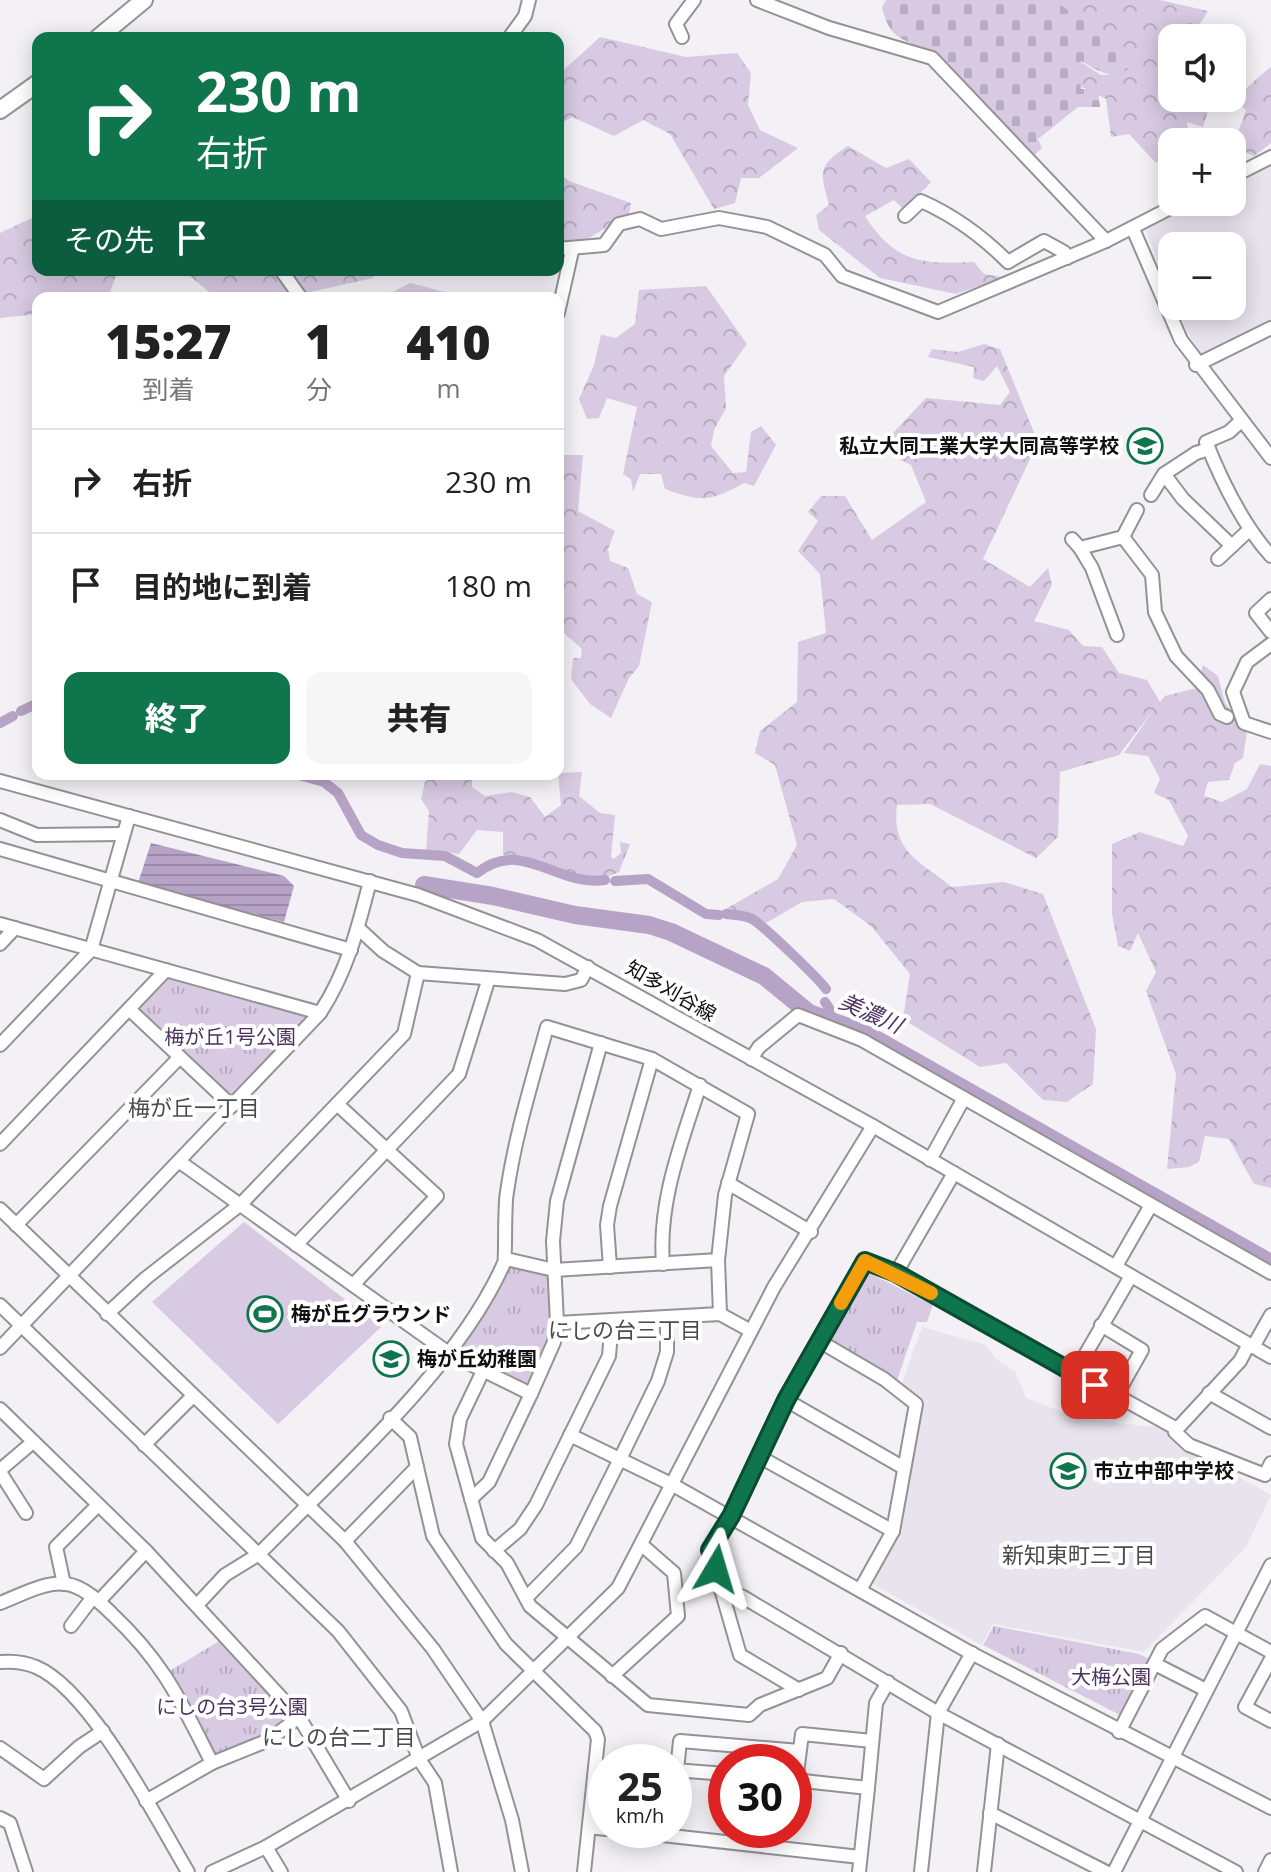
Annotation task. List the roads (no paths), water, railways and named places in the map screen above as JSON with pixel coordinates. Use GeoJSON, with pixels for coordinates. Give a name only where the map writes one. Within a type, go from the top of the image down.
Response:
{"type":"FeatureCollection","features":[{"type":"Feature","properties":{"kind":"main road"},"geometry":{"type":"LineString","coordinates":[[105,32],[144,0]]}},
{"type":"Feature","properties":{"kind":"main road"},"geometry":{"type":"LineString","coordinates":[[0,110],[32,87]]}},
{"type":"Feature","properties":{"kind":"street"},"geometry":{"type":"LineString","coordinates":[[513,32],[525,16],[529,0]]}},
{"type":"Feature","properties":{"kind":"street"},"geometry":{"type":"LineString","coordinates":[[682,37],[676,24],[694,0]]}},
{"type":"Feature","properties":{"kind":"street"},"geometry":{"type":"LineString","coordinates":[[757,0],[829,28],[932,58],[1106,241]]}},
{"type":"Feature","properties":{"kind":"street"},"geometry":{"type":"LineString","coordinates":[[1246,170],[1271,157]]}},
{"type":"Feature","properties":{"kind":"street"},"geometry":{"type":"LineString","coordinates":[[905,216],[921,201],[981,235],[1008,262],[1044,241],[1064,252],[1067,258]]}},
{"type":"Feature","properties":{"kind":"street"},"geometry":{"type":"LineString","coordinates":[[565,250],[604,245],[611,232],[627,221],[642,219],[661,229],[719,218],[767,227],[797,239],[825,255],[842,276],[938,312],[1106,241],[1158,215]]}},
{"type":"Feature","properties":{"kind":"street"},"geometry":{"type":"LineString","coordinates":[[1133,229],[1181,340],[1196,365],[1271,458]]}},
{"type":"Feature","properties":{"kind":"street"},"geometry":{"type":"LineString","coordinates":[[1196,365],[1271,328]]}},
{"type":"Feature","properties":{"kind":"street"},"geometry":{"type":"LineString","coordinates":[[1241,421],[1206,442],[1249,530],[1271,556]]}},
{"type":"Feature","properties":{"kind":"street"},"geometry":{"type":"LineString","coordinates":[[1151,495],[1164,474],[1196,453],[1209,449]]}},
{"type":"Feature","properties":{"kind":"street"},"geometry":{"type":"LineString","coordinates":[[1164,474],[1183,499],[1232,546]]}},
{"type":"Feature","properties":{"kind":"street"},"geometry":{"type":"LineString","coordinates":[[1123,537],[1137,510]]}},
{"type":"Feature","properties":{"kind":"street"},"geometry":{"type":"LineString","coordinates":[[1218,559],[1249,530]]}},
{"type":"Feature","properties":{"kind":"street"},"geometry":{"type":"LineString","coordinates":[[1117,635],[1092,568],[1076,544],[1123,537]]}},
{"type":"Feature","properties":{"kind":"street"},"geometry":{"type":"LineString","coordinates":[[1123,537],[1152,575],[1155,612],[1176,656],[1208,690],[1220,714],[1227,717]]}},
{"type":"Feature","properties":{"kind":"street"},"geometry":{"type":"LineString","coordinates":[[1271,599],[1256,613],[1271,632]]}},
{"type":"Feature","properties":{"kind":"street"},"geometry":{"type":"LineString","coordinates":[[1271,644],[1247,662],[1233,692],[1244,723],[1271,732]]}},
{"type":"Feature","properties":{"kind":"street","name":"知多刈谷線"},"geometry":{"type":"LineString","coordinates":[[0,781],[370,881],[499,924],[588,967],[873,1126],[1271,1357]]}},
{"type":"Feature","properties":{"kind":"street"},"geometry":{"type":"LineString","coordinates":[[0,1045],[91,950],[129,816]]}},
{"type":"Feature","properties":{"kind":"street"},"geometry":{"type":"LineString","coordinates":[[0,820],[37,835],[122,834]]}},
{"type":"Feature","properties":{"kind":"street"},"geometry":{"type":"LineString","coordinates":[[0,849],[351,950]]}},
{"type":"Feature","properties":{"kind":"street"},"geometry":{"type":"LineString","coordinates":[[0,1348],[320,1013],[337,986],[351,950],[370,881]]}},
{"type":"Feature","properties":{"kind":"street"},"geometry":{"type":"LineString","coordinates":[[0,924],[320,1013]]}},
{"type":"Feature","properties":{"kind":"street"},"geometry":{"type":"LineString","coordinates":[[0,944],[15,928]]}},
{"type":"Feature","properties":{"kind":"street"},"geometry":{"type":"LineString","coordinates":[[358,928],[383,951],[418,973],[488,981],[573,984],[581,980],[588,967]]}},
{"type":"Feature","properties":{"kind":"street"},"geometry":{"type":"LineString","coordinates":[[0,1144],[166,970]]}},
{"type":"Feature","properties":{"kind":"street"},"geometry":{"type":"LineString","coordinates":[[107,1314],[146,1278],[241,1204],[404,1034],[418,973]]}},
{"type":"Feature","properties":{"kind":"street"},"geometry":{"type":"LineString","coordinates":[[296,1245],[459,1074],[488,981]]}},
{"type":"Feature","properties":{"kind":"street"},"geometry":{"type":"LineString","coordinates":[[129,1009],[232,1106]]}},
{"type":"Feature","properties":{"kind":"street"},"geometry":{"type":"LineString","coordinates":[[751,1059],[759,1047],[798,1015],[862,1040],[1271,1273]]}},
{"type":"Feature","properties":{"kind":"street"},"geometry":{"type":"LineString","coordinates":[[197,1605],[225,1575],[259,1554],[450,1354],[506,1259],[502,1219],[513,1152],[547,1027],[652,1059],[748,1114],[721,1216],[718,1260],[720,1314]]}},
{"type":"Feature","properties":{"kind":"street"},"geometry":{"type":"LineString","coordinates":[[471,1499],[489,1482],[547,1363],[557,1323],[554,1270],[557,1201],[601,1043]]}},
{"type":"Feature","properties":{"kind":"street"},"geometry":{"type":"LineString","coordinates":[[16,1225],[180,1057]]}},
{"type":"Feature","properties":{"kind":"street"},"geometry":{"type":"LineString","coordinates":[[610,1267],[607,1225],[610,1206],[652,1059]]}},
{"type":"Feature","properties":{"kind":"street"},"geometry":{"type":"LineString","coordinates":[[663,1264],[661,1231],[669,1186],[700,1085]]}},
{"type":"Feature","properties":{"kind":"street"},"geometry":{"type":"LineString","coordinates":[[930,1160],[964,1098]]}},
{"type":"Feature","properties":{"kind":"street"},"geometry":{"type":"LineString","coordinates":[[337,1104],[437,1196],[353,1285]]}},
{"type":"Feature","properties":{"kind":"street"},"geometry":{"type":"LineString","coordinates":[[212,1872],[266,1847],[349,1801],[482,1721],[618,1588],[643,1546],[774,1287],[811,1232],[873,1126]]}},
{"type":"Feature","properties":{"kind":"street"},"geometry":{"type":"LineString","coordinates":[[180,1162],[450,1354],[531,1394]]}},
{"type":"Feature","properties":{"kind":"street"},"geometry":{"type":"LineString","coordinates":[[896,1273],[954,1173]]}},
{"type":"Feature","properties":{"kind":"street"},"geometry":{"type":"LineString","coordinates":[[728,1183],[811,1232]]}},
{"type":"Feature","properties":{"kind":"street"},"geometry":{"type":"LineString","coordinates":[[1116,1266],[1151,1205]]}},
{"type":"Feature","properties":{"kind":"street"},"geometry":{"type":"LineString","coordinates":[[0,1209],[345,1541],[433,1649],[482,1721],[512,1820],[522,1872]]}},
{"type":"Feature","properties":{"kind":"street"},"geometry":{"type":"LineString","coordinates":[[506,1259],[554,1270],[718,1260]]}},
{"type":"Feature","properties":{"kind":"street"},"geometry":{"type":"LineString","coordinates":[[799,1690],[740,1655],[710,1550],[731,1516],[786,1400],[865,1261],[896,1273],[1177,1429]]}},
{"type":"Feature","properties":{"kind":"street"},"geometry":{"type":"LineString","coordinates":[[1074,1374],[1131,1276]]}},
{"type":"Feature","properties":{"kind":"street"},"geometry":{"type":"LineString","coordinates":[[0,1305],[338,1631],[380,1681],[401,1711],[419,1759],[435,1783],[451,1872]]}},
{"type":"Feature","properties":{"kind":"street"},"geometry":{"type":"LineString","coordinates":[[557,1323],[720,1314],[751,1331]]}},
{"type":"Feature","properties":{"kind":"street"},"geometry":{"type":"LineString","coordinates":[[1271,1315],[1240,1361],[1175,1432],[1189,1445],[1265,1475],[1271,1463]]}},
{"type":"Feature","properties":{"kind":"street"},"geometry":{"type":"LineString","coordinates":[[526,1598],[576,1547],[658,1381],[667,1352],[667,1317]]}},
{"type":"Feature","properties":{"kind":"street"},"geometry":{"type":"LineString","coordinates":[[494,1551],[531,1515],[609,1356],[612,1320]]}},
{"type":"Feature","properties":{"kind":"street"},"geometry":{"type":"LineString","coordinates":[[1101,1325],[1142,1350],[1116,1396]]}},
{"type":"Feature","properties":{"kind":"street"},"geometry":{"type":"LineString","coordinates":[[819,1341],[884,1379],[916,1404],[893,1531],[860,1590]]}},
{"type":"Feature","properties":{"kind":"street"},"geometry":{"type":"LineString","coordinates":[[483,1371],[460,1419],[456,1444],[482,1538],[507,1563],[537,1612],[648,1705],[749,1715],[760,1705],[827,1678],[841,1653]]}},
{"type":"Feature","properties":{"kind":"street"},"geometry":{"type":"LineString","coordinates":[[1209,1393],[1271,1428]]}},
{"type":"Feature","properties":{"kind":"street"},"geometry":{"type":"LineString","coordinates":[[144,1445],[192,1397]]}},
{"type":"Feature","properties":{"kind":"street"},"geometry":{"type":"LineString","coordinates":[[786,1400],[904,1468]]}},
{"type":"Feature","properties":{"kind":"street"},"geometry":{"type":"LineString","coordinates":[[0,1409],[146,1551],[299,1717],[349,1801]]}},
{"type":"Feature","properties":{"kind":"street"},"geometry":{"type":"LineString","coordinates":[[390,1418],[410,1437],[433,1536],[506,1644],[595,1731],[599,1744]]}},
{"type":"Feature","properties":{"kind":"street"},"geometry":{"type":"LineString","coordinates":[[570,1435],[731,1516],[972,1653],[1119,1732],[1271,1808]]}},
{"type":"Feature","properties":{"kind":"street"},"geometry":{"type":"LineString","coordinates":[[26,1513],[0,1471],[33,1442]]}},
{"type":"Feature","properties":{"kind":"street"},"geometry":{"type":"LineString","coordinates":[[758,1456],[893,1531]]}},
{"type":"Feature","properties":{"kind":"street"},"geometry":{"type":"LineString","coordinates":[[345,1541],[417,1467]]}},
{"type":"Feature","properties":{"kind":"street"},"geometry":{"type":"LineString","coordinates":[[1248,1469],[1247,1473],[1271,1487]]}},
{"type":"Feature","properties":{"kind":"street"},"geometry":{"type":"LineString","coordinates":[[64,1584],[56,1547],[98,1505]]}},
{"type":"Feature","properties":{"kind":"street"},"geometry":{"type":"LineString","coordinates":[[612,1676],[678,1616],[674,1573],[643,1546]]}},
{"type":"Feature","properties":{"kind":"street"},"geometry":{"type":"LineString","coordinates":[[71,1626],[146,1551]]}},
{"type":"Feature","properties":{"kind":"street"},"geometry":{"type":"LineString","coordinates":[[1114,1872],[1269,1572]]}},
{"type":"Feature","properties":{"kind":"street"},"geometry":{"type":"LineString","coordinates":[[0,1603],[64,1584],[96,1599],[166,1673],[212,1763]]}},
{"type":"Feature","properties":{"kind":"street"},"geometry":{"type":"LineString","coordinates":[[721,1589],[743,1597],[938,1713],[1140,1818],[1236,1872]]}},
{"type":"Feature","properties":{"kind":"street"},"geometry":{"type":"LineString","coordinates":[[1119,1732],[1162,1649],[1205,1616],[1271,1652]]}},
{"type":"Feature","properties":{"kind":"street"},"geometry":{"type":"LineString","coordinates":[[921,1872],[938,1713],[972,1653]]}},
{"type":"Feature","properties":{"kind":"street"},"geometry":{"type":"LineString","coordinates":[[1271,1659],[1245,1707],[1271,1721]]}},
{"type":"Feature","properties":{"kind":"street"},"geometry":{"type":"LineString","coordinates":[[0,1662],[24,1663],[52,1676],[103,1731],[188,1872]]}},
{"type":"Feature","properties":{"kind":"street"},"geometry":{"type":"LineString","coordinates":[[1155,1664],[1206,1690]]}},
{"type":"Feature","properties":{"kind":"street"},"geometry":{"type":"LineString","coordinates":[[859,1872],[876,1703],[888,1682]]}},
{"type":"Feature","properties":{"kind":"street"},"geometry":{"type":"LineString","coordinates":[[146,1801],[212,1763],[269,1740],[299,1717]]}},
{"type":"Feature","properties":{"kind":"street"},"geometry":{"type":"LineString","coordinates":[[0,1748],[44,1779],[79,1747],[103,1731]]}},
{"type":"Feature","properties":{"kind":"street"},"geometry":{"type":"LineString","coordinates":[[800,1744],[802,1734],[872,1741]]}},
{"type":"Feature","properties":{"kind":"street"},"geometry":{"type":"LineString","coordinates":[[680,1744],[680,1741],[716,1744]]}},
{"type":"Feature","properties":{"kind":"street"},"geometry":{"type":"LineString","coordinates":[[984,1872],[998,1744]]}},
{"type":"Feature","properties":{"kind":"street"},"geometry":{"type":"LineString","coordinates":[[812,1782],[868,1788]]}},
{"type":"Feature","properties":{"kind":"street"},"geometry":{"type":"LineString","coordinates":[[990,1813],[1106,1872]]}},
{"type":"Feature","properties":{"kind":"street"},"geometry":{"type":"LineString","coordinates":[[0,1818],[10,1823],[26,1872]]}},
{"type":"Feature","properties":{"kind":"street"},"geometry":{"type":"LineString","coordinates":[[584,1872],[588,1836]]}},
{"type":"Feature","properties":{"kind":"street"},"geometry":{"type":"LineString","coordinates":[[692,1838],[860,1857]]}},
{"type":"Feature","properties":{"kind":"street"},"geometry":{"type":"LineString","coordinates":[[266,1847],[281,1872]]}},
{"type":"Feature","properties":{"kind":"street"},"geometry":{"type":"LineString","coordinates":[[1265,1872],[1271,1860]]}},
{"type":"Feature","properties":{"kind":"waterway"},"geometry":{"type":"LineString","coordinates":[[21,711],[32,706]]}},
{"type":"Feature","properties":{"kind":"waterway"},"geometry":{"type":"LineString","coordinates":[[0,723],[13,716]]}},
{"type":"Feature","properties":{"kind":"waterway"},"geometry":{"type":"LineString","coordinates":[[317,780],[338,793],[361,835],[378,845],[402,853],[445,856],[477,873],[494,863],[509,860],[525,861],[570,877],[605,880]]}},
{"type":"Feature","properties":{"kind":"waterway"},"geometry":{"type":"LineString","coordinates":[[615,881],[648,879],[706,914],[719,915]]}},
{"type":"Feature","properties":{"kind":"waterway","name":"美濃川"},"geometry":{"type":"LineString","coordinates":[[424,885],[493,896],[575,915],[649,925],[671,932],[764,976],[809,1013],[865,1033],[1271,1263]]}},
{"type":"Feature","properties":{"kind":"waterway"},"geometry":{"type":"LineString","coordinates":[[726,914],[746,917],[758,923],[826,989]]}},
{"type":"Feature","properties":{"kind":"waterway"},"geometry":{"type":"LineString","coordinates":[[825,1002],[831,1011]]}},
{"type":"Feature","properties":{"kind":"place","name":"私立大同工業大学大同高等学校"},"geometry":{"type":"Point","coordinates":[1145,446]}},
{"type":"Feature","properties":{"kind":"place","name":"梅が丘グラウンド"},"geometry":{"type":"Point","coordinates":[265,1314]}},
{"type":"Feature","properties":{"kind":"place","name":"梅が丘幼稚園"},"geometry":{"type":"Point","coordinates":[391,1359]}},
{"type":"Feature","properties":{"kind":"place","name":"市立中部中学校"},"geometry":{"type":"Point","coordinates":[1068,1471]}},
{"type":"Feature","properties":{"kind":"district","name":"梅が丘一丁目"},"geometry":{"type":"Point","coordinates":[194,1108]}},
{"type":"Feature","properties":{"kind":"district","name":"にしの台三丁目"},"geometry":{"type":"Point","coordinates":[625,1330]}},
{"type":"Feature","properties":{"kind":"district","name":"新知東町三丁目"},"geometry":{"type":"Point","coordinates":[1079,1555]}},
{"type":"Feature","properties":{"kind":"district","name":"にしの台二丁目"},"geometry":{"type":"Point","coordinates":[339,1737]}},
{"type":"Feature","properties":{"kind":"park label","name":"梅が丘1号公園"},"geometry":{"type":"Point","coordinates":[230,1037]}},
{"type":"Feature","properties":{"kind":"park label","name":"大梅公園"},"geometry":{"type":"Point","coordinates":[1111,1677]}},
{"type":"Feature","properties":{"kind":"park label","name":"にしの台3号公園"},"geometry":{"type":"Point","coordinates":[232,1707]}}]}
